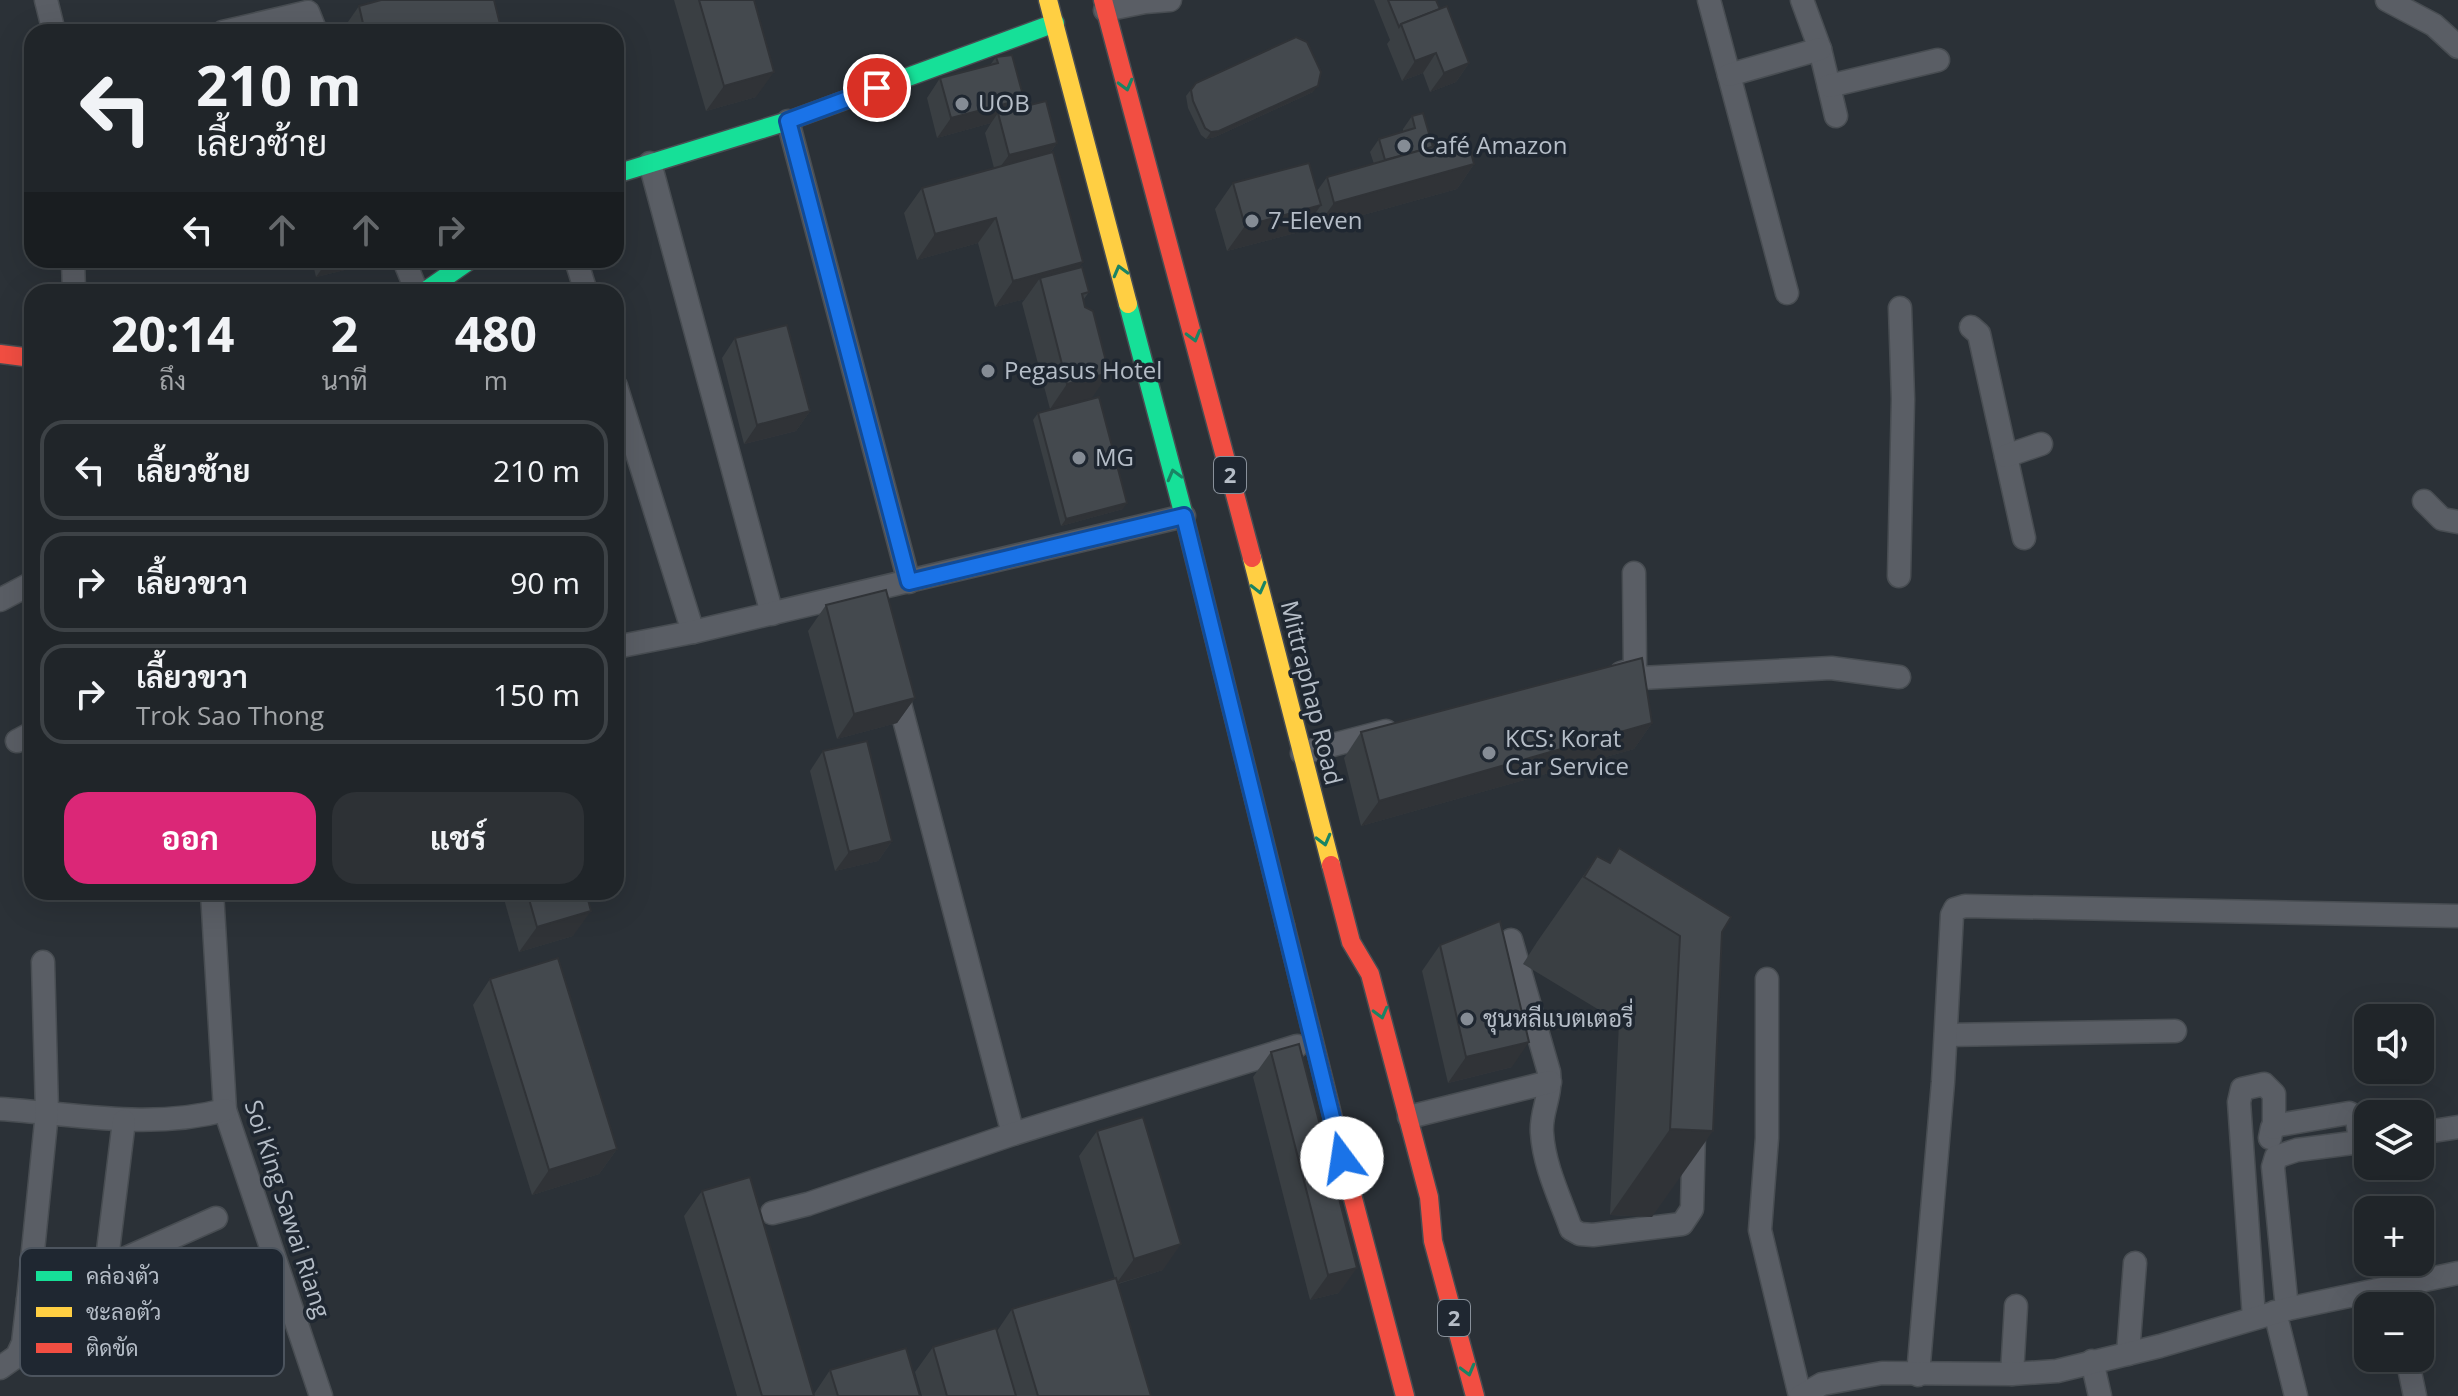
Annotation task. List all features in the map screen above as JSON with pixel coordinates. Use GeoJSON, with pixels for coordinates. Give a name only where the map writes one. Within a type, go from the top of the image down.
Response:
{"type":"FeatureCollection","features":[{"type":"Feature","properties":{"kind":"main road","name":"2"},"geometry":{"type":"LineString","coordinates":[[1048,0],[1061,22],[1313,1041],[1405,1396]]}},
{"type":"Feature","properties":{"kind":"main road","name":"Mittraphap Road"},"geometry":{"type":"LineString","coordinates":[[1100,8],[1218,426],[1351,942],[1370,974],[1409,1117],[1429,1197],[1433,1241],[1475,1396]]}},
{"type":"Feature","properties":{"kind":"main road"},"geometry":{"type":"LineString","coordinates":[[624,171],[788,121],[1061,22]]}},
{"type":"Feature","properties":{"kind":"main road"},"geometry":{"type":"LineString","coordinates":[[436,284],[458,268]]}},
{"type":"Feature","properties":{"kind":"main road"},"geometry":{"type":"LineString","coordinates":[[0,354],[24,357]]}},
{"type":"Feature","properties":{"kind":"main road"},"geometry":{"type":"LineString","coordinates":[[1367,1254],[1420,1396]]}},
{"type":"Feature","properties":{"kind":"street"},"geometry":{"type":"LineString","coordinates":[[46,0],[52,24]]}},
{"type":"Feature","properties":{"kind":"street"},"geometry":{"type":"LineString","coordinates":[[1100,8],[1170,0]]}},
{"type":"Feature","properties":{"kind":"street"},"geometry":{"type":"LineString","coordinates":[[1709,0],[1787,293]]}},
{"type":"Feature","properties":{"kind":"street"},"geometry":{"type":"LineString","coordinates":[[1802,0],[1820,49],[1836,116]]}},
{"type":"Feature","properties":{"kind":"street"},"geometry":{"type":"LineString","coordinates":[[2387,0],[2434,25],[2458,47]]}},
{"type":"Feature","properties":{"kind":"street"},"geometry":{"type":"LineString","coordinates":[[257,24],[308,12],[313,24]]}},
{"type":"Feature","properties":{"kind":"street"},"geometry":{"type":"LineString","coordinates":[[1729,75],[1820,49]]}},
{"type":"Feature","properties":{"kind":"street"},"geometry":{"type":"LineString","coordinates":[[1829,86],[1938,60]]}},
{"type":"Feature","properties":{"kind":"street"},"geometry":{"type":"LineString","coordinates":[[788,121],[909,582]]}},
{"type":"Feature","properties":{"kind":"street"},"geometry":{"type":"LineString","coordinates":[[650,163],[772,614]]}},
{"type":"Feature","properties":{"kind":"street"},"geometry":{"type":"LineString","coordinates":[[1899,576],[1903,399],[1900,308]]}},
{"type":"Feature","properties":{"kind":"street"},"geometry":{"type":"LineString","coordinates":[[1971,327],[1979,334],[2024,538]]}},
{"type":"Feature","properties":{"kind":"street"},"geometry":{"type":"LineString","coordinates":[[624,412],[693,632]]}},
{"type":"Feature","properties":{"kind":"street"},"geometry":{"type":"LineString","coordinates":[[2006,456],[2041,444]]}},
{"type":"Feature","properties":{"kind":"street"},"geometry":{"type":"LineString","coordinates":[[2424,501],[2442,519],[2458,522]]}},
{"type":"Feature","properties":{"kind":"street"},"geometry":{"type":"LineString","coordinates":[[624,645],[772,614],[872,599],[909,582],[1184,516]]}},
{"type":"Feature","properties":{"kind":"street"},"geometry":{"type":"LineString","coordinates":[[1634,573],[1635,669],[1641,678],[1831,668],[1899,677]]}},
{"type":"Feature","properties":{"kind":"street"},"geometry":{"type":"LineString","coordinates":[[0,600],[24,587]]}},
{"type":"Feature","properties":{"kind":"street"},"geometry":{"type":"LineString","coordinates":[[890,667],[1013,1134]]}},
{"type":"Feature","properties":{"kind":"street"},"geometry":{"type":"LineString","coordinates":[[1605,676],[1635,669]]}},
{"type":"Feature","properties":{"kind":"street"},"geometry":{"type":"LineString","coordinates":[[1302,753],[1409,725]]}},
{"type":"Feature","properties":{"kind":"street","name":"Soi King Sawai Riang"},"geometry":{"type":"LineString","coordinates":[[212,900],[225,1110],[271,1248]]}},
{"type":"Feature","properties":{"kind":"street"},"geometry":{"type":"LineString","coordinates":[[1918,1375],[1946,1035],[1952,915],[1955,909],[2458,916]]}},
{"type":"Feature","properties":{"kind":"street"},"geometry":{"type":"LineString","coordinates":[[1511,940],[1550,1082],[1541,1132],[1548,1165],[1571,1229],[1580,1234],[1593,1235],[1674,1227],[1686,1220],[1692,1209],[1694,1102]]}},
{"type":"Feature","properties":{"kind":"street"},"geometry":{"type":"LineString","coordinates":[[33,1248],[47,1112],[43,962]]}},
{"type":"Feature","properties":{"kind":"street"},"geometry":{"type":"LineString","coordinates":[[1767,979],[1767,1138],[1760,1230],[1800,1396],[1822,1384],[1882,1373],[2012,1374],[2057,1371],[2272,1313],[2354,1302]]}},
{"type":"Feature","properties":{"kind":"street"},"geometry":{"type":"LineString","coordinates":[[1946,1035],[2175,1031]]}},
{"type":"Feature","properties":{"kind":"street"},"geometry":{"type":"LineString","coordinates":[[772,1213],[1313,1041]]}},
{"type":"Feature","properties":{"kind":"street"},"geometry":{"type":"LineString","coordinates":[[1409,1117],[1550,1082]]}},
{"type":"Feature","properties":{"kind":"street"},"geometry":{"type":"LineString","coordinates":[[2272,1313],[2281,1249],[2270,1134],[2274,1128],[2274,1094],[2264,1084],[2242,1089],[2239,1102],[2249,1253],[2272,1313],[2296,1396]]}},
{"type":"Feature","properties":{"kind":"street"},"geometry":{"type":"LineString","coordinates":[[0,1109],[124,1121],[182,1120],[225,1110]]}},
{"type":"Feature","properties":{"kind":"street"},"geometry":{"type":"LineString","coordinates":[[2274,1128],[2349,1113],[2354,1116]]}},
{"type":"Feature","properties":{"kind":"street"},"geometry":{"type":"LineString","coordinates":[[108,1248],[124,1121]]}},
{"type":"Feature","properties":{"kind":"street"},"geometry":{"type":"LineString","coordinates":[[2434,1131],[2458,1127]]}},
{"type":"Feature","properties":{"kind":"street"},"geometry":{"type":"LineString","coordinates":[[2273,1167],[2276,1157],[2297,1150],[2354,1143]]}},
{"type":"Feature","properties":{"kind":"street"},"geometry":{"type":"LineString","coordinates":[[149,1248],[216,1218]]}},
{"type":"Feature","properties":{"kind":"street"},"geometry":{"type":"LineString","coordinates":[[2249,1253],[2281,1249]]}},
{"type":"Feature","properties":{"kind":"street"},"geometry":{"type":"LineString","coordinates":[[2128,1354],[2135,1263]]}},
{"type":"Feature","properties":{"kind":"street"},"geometry":{"type":"LineString","coordinates":[[2406,1292],[2458,1273]]}},
{"type":"Feature","properties":{"kind":"street","name":"Soi King Sawai Riang"},"geometry":{"type":"LineString","coordinates":[[284,1286],[321,1396]]}},
{"type":"Feature","properties":{"kind":"street"},"geometry":{"type":"LineString","coordinates":[[2012,1374],[2016,1306]]}},
{"type":"Feature","properties":{"kind":"street"},"geometry":{"type":"LineString","coordinates":[[0,1368],[17,1356],[20,1350]]}},
{"type":"Feature","properties":{"kind":"street"},"geometry":{"type":"LineString","coordinates":[[2092,1361],[2100,1396]]}},
{"type":"Feature","properties":{"kind":"street"},"geometry":{"type":"LineString","coordinates":[[2410,1372],[2415,1396]]}},
{"type":"Feature","properties":{"kind":"building"},"geometry":{"type":"Polygon","coordinates":[[[381,0],[494,0],[500,24],[363,24],[359,6],[381,0]]]}},
{"type":"Feature","properties":{"kind":"building"},"geometry":{"type":"Polygon","coordinates":[[[699,0],[754,0],[774,72],[724,86],[699,0]]]}},
{"type":"Feature","properties":{"kind":"building"},"geometry":{"type":"Polygon","coordinates":[[[1388,0],[1436,0],[1440,9],[1399,27],[1388,0]]]}},
{"type":"Feature","properties":{"kind":"building"},"geometry":{"type":"Polygon","coordinates":[[[1447,6],[1469,63],[1444,73],[1436,53],[1415,61],[1401,24],[1447,6]]]}},
{"type":"Feature","properties":{"kind":"building"},"geometry":{"type":"Polygon","coordinates":[[[1296,37],[1307,42],[1321,72],[1318,86],[1219,131],[1211,132],[1205,128],[1193,101],[1191,90],[1196,83],[1296,37]]]}},
{"type":"Feature","properties":{"kind":"building"},"geometry":{"type":"Polygon","coordinates":[[[1012,55],[1024,99],[951,118],[940,78],[998,63],[996,57],[1012,55]]]}},
{"type":"Feature","properties":{"kind":"building"},"geometry":{"type":"Polygon","coordinates":[[[1046,101],[1057,143],[1009,155],[998,113],[1046,101]]]}},
{"type":"Feature","properties":{"kind":"building"},"geometry":{"type":"Polygon","coordinates":[[[1423,113],[1433,147],[1385,160],[1379,139],[1415,128],[1412,116],[1423,113]]]}},
{"type":"Feature","properties":{"kind":"building"},"geometry":{"type":"Polygon","coordinates":[[[1467,137],[1474,164],[1334,203],[1327,177],[1467,137]]]}},
{"type":"Feature","properties":{"kind":"building"},"geometry":{"type":"Polygon","coordinates":[[[1053,152],[1083,262],[1013,281],[996,218],[935,234],[922,188],[1053,152]]]}},
{"type":"Feature","properties":{"kind":"building"},"geometry":{"type":"Polygon","coordinates":[[[1309,163],[1321,205],[1245,226],[1233,183],[1309,163]]]}},
{"type":"Feature","properties":{"kind":"building"},"geometry":{"type":"Polygon","coordinates":[[[1082,267],[1089,292],[1082,294],[1085,307],[1093,311],[1109,373],[1067,384],[1040,278],[1082,267]]]}},
{"type":"Feature","properties":{"kind":"building"},"geometry":{"type":"Polygon","coordinates":[[[787,325],[810,411],[757,425],[735,338],[787,325]]]}},
{"type":"Feature","properties":{"kind":"building"},"geometry":{"type":"Polygon","coordinates":[[[1099,397],[1127,503],[1066,519],[1038,413],[1099,397]]]}},
{"type":"Feature","properties":{"kind":"building"},"geometry":{"type":"Polygon","coordinates":[[[886,590],[915,698],[854,714],[826,605],[886,590]]]}},
{"type":"Feature","properties":{"kind":"building","name":"KCS: Korat Car Service"},"geometry":{"type":"Polygon","coordinates":[[[1642,658],[1652,723],[1379,801],[1361,732],[1642,658]]]}},
{"type":"Feature","properties":{"kind":"building"},"geometry":{"type":"Polygon","coordinates":[[[867,741],[892,841],[849,852],[823,751],[867,741]]]}},
{"type":"Feature","properties":{"kind":"building"},"geometry":{"type":"Polygon","coordinates":[[[1619,848],[1731,917],[1722,932],[1713,1131],[1670,1129],[1680,936],[1584,877],[1597,856],[1610,863],[1619,848]]]}},
{"type":"Feature","properties":{"kind":"building"},"geometry":{"type":"Polygon","coordinates":[[[529,900],[588,900],[591,911],[537,927],[529,900]]]}},
{"type":"Feature","properties":{"kind":"building"},"geometry":{"type":"Polygon","coordinates":[[[1500,921],[1529,1042],[1466,1057],[1440,945],[1500,921]]]}},
{"type":"Feature","properties":{"kind":"building"},"geometry":{"type":"Polygon","coordinates":[[[558,958],[617,1149],[549,1170],[490,979],[558,958]]]}},
{"type":"Feature","properties":{"kind":"building"},"geometry":{"type":"Polygon","coordinates":[[[1299,1044],[1357,1268],[1328,1275],[1271,1052],[1299,1044]]]}},
{"type":"Feature","properties":{"kind":"building"},"geometry":{"type":"Polygon","coordinates":[[[1143,1117],[1181,1244],[1134,1259],[1097,1131],[1143,1117]]]}},
{"type":"Feature","properties":{"kind":"building"},"geometry":{"type":"Polygon","coordinates":[[[750,1177],[814,1396],[762,1396],[702,1191],[750,1177]]]}},
{"type":"Feature","properties":{"kind":"building"},"geometry":{"type":"Polygon","coordinates":[[[1116,1278],[1151,1396],[1038,1396],[1012,1309],[1116,1278]]]}},
{"type":"Feature","properties":{"kind":"building"},"geometry":{"type":"Polygon","coordinates":[[[996,1328],[1016,1396],[947,1396],[933,1347],[996,1328]]]}},
{"type":"Feature","properties":{"kind":"building"},"geometry":{"type":"Polygon","coordinates":[[[906,1348],[920,1396],[838,1396],[830,1370],[906,1348]]]}},
{"type":"Feature","properties":{"kind":"traffic: fast"},"geometry":{"type":"LineString","coordinates":[[624,172],[788,121],[1055,23]]}},
{"type":"Feature","properties":{"kind":"traffic: fast"},"geometry":{"type":"LineString","coordinates":[[436,284],[458,268]]}},
{"type":"Feature","properties":{"kind":"traffic: fast"},"geometry":{"type":"LineString","coordinates":[[1128,304],[1285,925]]}},
{"type":"Feature","properties":{"kind":"traffic: slow"},"geometry":{"type":"LineString","coordinates":[[1048,0],[1128,304]]}},
{"type":"Feature","properties":{"kind":"traffic: slow"},"geometry":{"type":"LineString","coordinates":[[1252,558],[1331,865]]}},
{"type":"Feature","properties":{"kind":"traffic: jam"},"geometry":{"type":"LineString","coordinates":[[1103,0],[1252,558]]}},
{"type":"Feature","properties":{"kind":"traffic: jam"},"geometry":{"type":"LineString","coordinates":[[0,354],[24,357]]}},
{"type":"Feature","properties":{"kind":"traffic: jam"},"geometry":{"type":"LineString","coordinates":[[1331,865],[1351,942],[1370,974],[1429,1197],[1433,1241],[1475,1396]]}},
{"type":"Feature","properties":{"kind":"traffic: jam"},"geometry":{"type":"LineString","coordinates":[[1285,925],[1405,1396]]}},
{"type":"Feature","properties":{"kind":"place","name":"UOB"},"geometry":{"type":"Point","coordinates":[962,104]}},
{"type":"Feature","properties":{"kind":"place","name":"Café Amazon"},"geometry":{"type":"Point","coordinates":[1404,146]}},
{"type":"Feature","properties":{"kind":"place","name":"7-Eleven"},"geometry":{"type":"Point","coordinates":[1252,221]}},
{"type":"Feature","properties":{"kind":"place","name":"Pegasus Hotel"},"geometry":{"type":"Point","coordinates":[988,371]}},
{"type":"Feature","properties":{"kind":"place","name":"MG"},"geometry":{"type":"Point","coordinates":[1079,458]}},
{"type":"Feature","properties":{"kind":"place","name":"KCS: Korat Car Service"},"geometry":{"type":"Point","coordinates":[1489,753]}},
{"type":"Feature","properties":{"kind":"place","name":"ชุนหลีแบตเตอรี่"},"geometry":{"type":"Point","coordinates":[1467,1019]}},
{"type":"Feature","properties":{"kind":"route"},"geometry":{"type":"LineString","coordinates":[[877,88],[788,121],[909,582],[1184,516],[1342,1158]]}}]}
